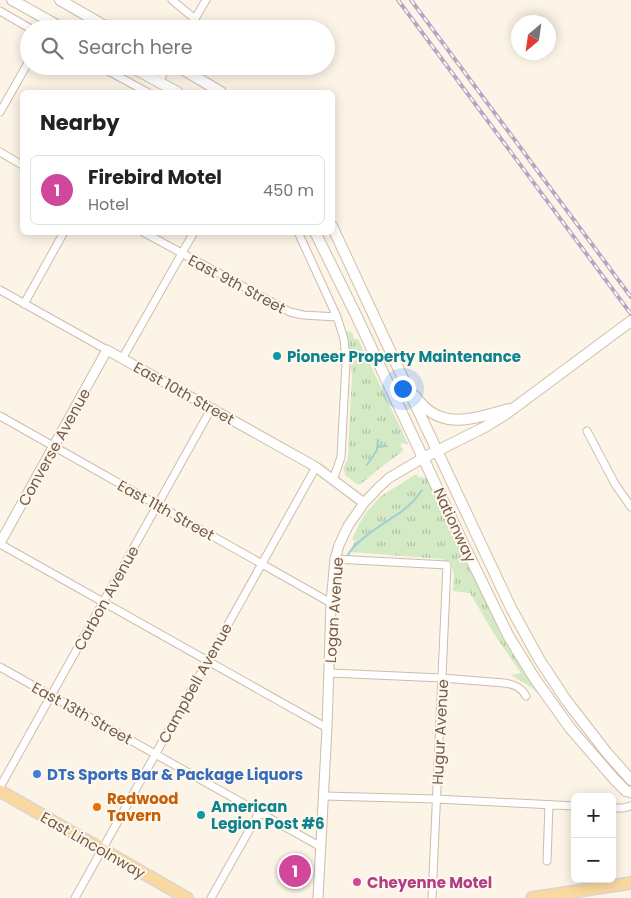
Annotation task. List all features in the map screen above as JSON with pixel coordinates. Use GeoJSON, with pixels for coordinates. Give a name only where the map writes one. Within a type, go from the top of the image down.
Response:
{"type":"FeatureCollection","features":[{"type":"Feature","properties":{"kind":"main road"},"geometry":{"type":"LineString","coordinates":[[12,0],[48,20]]}},
{"type":"Feature","properties":{"kind":"main road"},"geometry":{"type":"LineString","coordinates":[[60,0],[94,20]]}},
{"type":"Feature","properties":{"kind":"main road"},"geometry":{"type":"LineString","coordinates":[[146,75],[173,90]]}},
{"type":"Feature","properties":{"kind":"main road"},"geometry":{"type":"LineString","coordinates":[[192,75],[218,90]]}},
{"type":"Feature","properties":{"kind":"main road","name":"Nationway"},"geometry":{"type":"LineString","coordinates":[[335,232],[499,584],[539,659],[581,720],[631,780]]}},
{"type":"Feature","properties":{"kind":"main road","name":"Nationway"},"geometry":{"type":"LineString","coordinates":[[316,235],[501,622],[548,699],[583,744],[626,791],[631,792]]}},
{"type":"Feature","properties":{"kind":"main road","name":"Logan Avenue"},"geometry":{"type":"LineString","coordinates":[[424,458],[485,427],[517,406],[631,321]]}},
{"type":"Feature","properties":{"kind":"main road"},"geometry":{"type":"LineString","coordinates":[[401,374],[421,404],[432,413],[446,419],[472,419],[517,406]]}},
{"type":"Feature","properties":{"kind":"main road","name":"East Lincolnway"},"geometry":{"type":"LineString","coordinates":[[0,791],[187,898]]}},
{"type":"Feature","properties":{"kind":"main road"},"geometry":{"type":"LineString","coordinates":[[532,898],[631,883]]}},
{"type":"Feature","properties":{"kind":"street"},"geometry":{"type":"LineString","coordinates":[[172,0],[195,19],[206,0]]}},
{"type":"Feature","properties":{"kind":"street"},"geometry":{"type":"LineString","coordinates":[[0,11],[20,22]]}},
{"type":"Feature","properties":{"kind":"street"},"geometry":{"type":"LineString","coordinates":[[0,112],[21,75]]}},
{"type":"Feature","properties":{"kind":"street"},"geometry":{"type":"LineString","coordinates":[[115,75],[141,90]]}},
{"type":"Feature","properties":{"kind":"street"},"geometry":{"type":"LineString","coordinates":[[159,82],[163,75]]}},
{"type":"Feature","properties":{"kind":"street"},"geometry":{"type":"LineString","coordinates":[[0,152],[20,164]]}},
{"type":"Feature","properties":{"kind":"street"},"geometry":{"type":"LineString","coordinates":[[24,304],[62,235]]}},
{"type":"Feature","properties":{"kind":"street","name":"East 9th Street"},"geometry":{"type":"LineString","coordinates":[[148,235],[290,312],[303,315],[337,317]]}},
{"type":"Feature","properties":{"kind":"street"},"geometry":{"type":"LineString","coordinates":[[122,359],[192,235]]}},
{"type":"Feature","properties":{"kind":"street"},"geometry":{"type":"LineString","coordinates":[[299,235],[337,317],[344,339],[346,362],[341,457],[333,480]]}},
{"type":"Feature","properties":{"kind":"street","name":"East 10th Street"},"geometry":{"type":"LineString","coordinates":[[1,292],[108,350],[316,468],[364,503]]}},
{"type":"Feature","properties":{"kind":"street","name":"Converse Avenue"},"geometry":{"type":"LineString","coordinates":[[0,543],[108,350]]}},
{"type":"Feature","properties":{"kind":"street","name":"Carbon Avenue"},"geometry":{"type":"LineString","coordinates":[[0,787],[212,409]]}},
{"type":"Feature","properties":{"kind":"street","name":"East 11th Street"},"geometry":{"type":"LineString","coordinates":[[0,416],[331,603]]}},
{"type":"Feature","properties":{"kind":"street"},"geometry":{"type":"LineString","coordinates":[[586,431],[615,484],[631,507]]}},
{"type":"Feature","properties":{"kind":"street","name":"Logan Avenue"},"geometry":{"type":"LineString","coordinates":[[318,898],[330,673],[331,603],[335,559],[348,526],[378,487],[389,478],[424,458]]}},
{"type":"Feature","properties":{"kind":"street","name":"Campbell Avenue"},"geometry":{"type":"LineString","coordinates":[[74,898],[316,468]]}},
{"type":"Feature","properties":{"kind":"street"},"geometry":{"type":"LineString","coordinates":[[0,543],[327,728]]}},
{"type":"Feature","properties":{"kind":"street","name":"Hugur Avenue"},"geometry":{"type":"LineString","coordinates":[[335,559],[447,565],[432,898]]}},
{"type":"Feature","properties":{"kind":"street","name":"East 13th Street"},"geometry":{"type":"LineString","coordinates":[[0,667],[320,847]]}},
{"type":"Feature","properties":{"kind":"street"},"geometry":{"type":"LineString","coordinates":[[330,673],[442,678],[514,684],[526,696]]}},
{"type":"Feature","properties":{"kind":"street"},"geometry":{"type":"LineString","coordinates":[[324,796],[571,806]]}},
{"type":"Feature","properties":{"kind":"street"},"geometry":{"type":"LineString","coordinates":[[547,861],[549,805]]}},
{"type":"Feature","properties":{"kind":"street"},"geometry":{"type":"LineString","coordinates":[[616,808],[631,806]]}},
{"type":"Feature","properties":{"kind":"street"},"geometry":{"type":"LineString","coordinates":[[211,898],[259,813]]}},
{"type":"Feature","properties":{"kind":"green space"},"geometry":{"type":"Polygon","coordinates":[[[346,332],[352,333],[354,339],[358,339],[408,444],[401,443],[402,452],[360,485],[345,475],[343,469],[348,455],[352,376],[346,332]]]}},
{"type":"Feature","properties":{"kind":"green space"},"geometry":{"type":"Polygon","coordinates":[[[416,474],[419,478],[428,477],[491,612],[521,667],[539,692],[537,693],[531,687],[511,675],[521,673],[494,634],[470,593],[453,591],[453,572],[450,564],[446,561],[441,559],[351,552],[355,541],[352,539],[365,514],[380,497],[416,474]]]}},
{"type":"Feature","properties":{"kind":"waterway"},"geometry":{"type":"LineString","coordinates":[[367,465],[377,450],[378,440]]}},
{"type":"Feature","properties":{"kind":"waterway"},"geometry":{"type":"LineString","coordinates":[[377,447],[387,446]]}},
{"type":"Feature","properties":{"kind":"waterway"},"geometry":{"type":"LineString","coordinates":[[347,557],[356,545],[371,532],[404,510],[422,490]]}},
{"type":"Feature","properties":{"kind":"railway"},"geometry":{"type":"LineString","coordinates":[[398,0],[631,314]]}},
{"type":"Feature","properties":{"kind":"railway"},"geometry":{"type":"LineString","coordinates":[[411,0],[631,297]]}},
{"type":"Feature","properties":{"kind":"place","name":"Pioneer Property Maintenance"},"geometry":{"type":"Point","coordinates":[277,356]}},
{"type":"Feature","properties":{"kind":"place","name":"DTs Sports Bar & Package Liquors"},"geometry":{"type":"Point","coordinates":[37,774]}},
{"type":"Feature","properties":{"kind":"place","name":"Redwood Tavern"},"geometry":{"type":"Point","coordinates":[97,807]}},
{"type":"Feature","properties":{"kind":"place","name":"American Legion Post #6"},"geometry":{"type":"Point","coordinates":[201,815]}},
{"type":"Feature","properties":{"kind":"place","name":"Firebird Motel"},"geometry":{"type":"Point","coordinates":[295,871]}},
{"type":"Feature","properties":{"kind":"place","name":"Cheyenne Motel"},"geometry":{"type":"Point","coordinates":[357,882]}}]}
